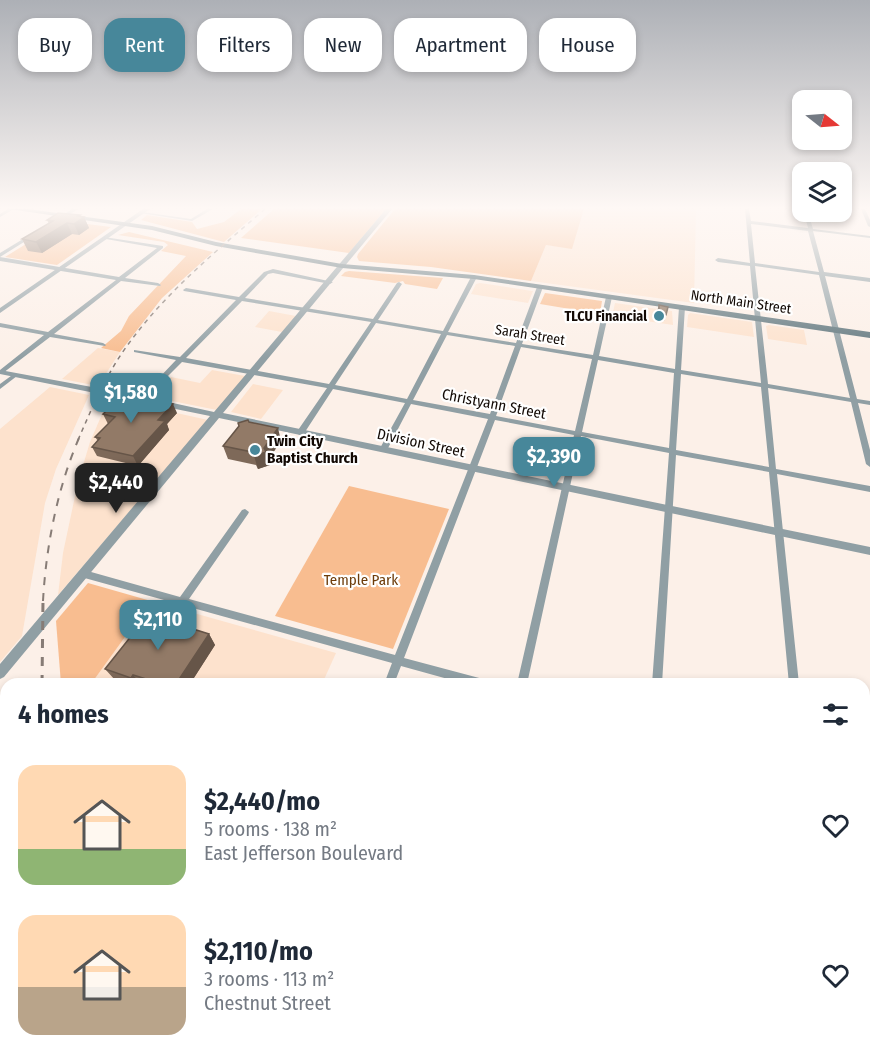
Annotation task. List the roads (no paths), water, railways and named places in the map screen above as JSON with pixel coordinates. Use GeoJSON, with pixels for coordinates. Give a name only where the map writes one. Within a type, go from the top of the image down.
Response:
{"type":"FeatureCollection","features":[{"type":"Feature","properties":{"kind":"main road","name":"North Main Street"},"geometry":{"type":"LineString","coordinates":[[297,259],[342,266],[474,277],[870,334]]}},
{"type":"Feature","properties":{"kind":"street"},"geometry":{"type":"LineString","coordinates":[[8,259],[158,285]]}},
{"type":"Feature","properties":{"kind":"street"},"geometry":{"type":"LineString","coordinates":[[0,311],[76,259]]}},
{"type":"Feature","properties":{"kind":"street"},"geometry":{"type":"LineString","coordinates":[[1,372],[147,259]]}},
{"type":"Feature","properties":{"kind":"street"},"geometry":{"type":"LineString","coordinates":[[0,673],[219,416],[348,259]]}},
{"type":"Feature","properties":{"kind":"street"},"geometry":{"type":"LineString","coordinates":[[751,259],[793,678]]}},
{"type":"Feature","properties":{"kind":"street"},"geometry":{"type":"LineString","coordinates":[[818,259],[870,464]]}},
{"type":"Feature","properties":{"kind":"street"},"geometry":{"type":"LineString","coordinates":[[717,260],[870,280]]}},
{"type":"Feature","properties":{"kind":"street"},"geometry":{"type":"LineString","coordinates":[[141,400],[269,272],[330,282]]}},
{"type":"Feature","properties":{"kind":"street"},"geometry":{"type":"LineString","coordinates":[[383,450],[474,277]]}},
{"type":"Feature","properties":{"kind":"street"},"geometry":{"type":"LineString","coordinates":[[300,433],[399,284]]}},
{"type":"Feature","properties":{"kind":"street"},"geometry":{"type":"LineString","coordinates":[[391,678],[473,469],[540,287]]}},
{"type":"Feature","properties":{"kind":"street","name":"Sarah Street"},"geometry":{"type":"LineString","coordinates":[[186,290],[870,403]]}},
{"type":"Feature","properties":{"kind":"street"},"geometry":{"type":"LineString","coordinates":[[523,678],[609,297]]}},
{"type":"Feature","properties":{"kind":"street"},"geometry":{"type":"LineString","coordinates":[[657,678],[682,307]]}},
{"type":"Feature","properties":{"kind":"street"},"geometry":{"type":"LineString","coordinates":[[0,325],[103,345]]}},
{"type":"Feature","properties":{"kind":"street","name":"Christyann Street"},"geometry":{"type":"LineString","coordinates":[[136,351],[870,489]]}},
{"type":"Feature","properties":{"kind":"street","name":"Division Street"},"geometry":{"type":"LineString","coordinates":[[1,372],[870,551]]}},
{"type":"Feature","properties":{"kind":"street"},"geometry":{"type":"LineString","coordinates":[[0,387],[15,375]]}},
{"type":"Feature","properties":{"kind":"street"},"geometry":{"type":"LineString","coordinates":[[182,601],[245,512]]}},
{"type":"Feature","properties":{"kind":"street"},"geometry":{"type":"LineString","coordinates":[[84,574],[461,678]]}},
{"type":"Feature","properties":{"kind":"railway"},"geometry":{"type":"LineString","coordinates":[[78,440],[109,374],[137,332],[171,294],[208,259]]}},
{"type":"Feature","properties":{"kind":"railway"},"geometry":{"type":"LineString","coordinates":[[43,601],[54,518],[71,457],[79,438]]}},
{"type":"Feature","properties":{"kind":"railway"},"geometry":{"type":"LineString","coordinates":[[42,678],[43,600]]}},
{"type":"Feature","properties":{"kind":"place","name":"TLCU Financial"},"geometry":{"type":"Point","coordinates":[659,316]}},
{"type":"Feature","properties":{"kind":"place","name":"Twin City Baptist Church"},"geometry":{"type":"Point","coordinates":[255,450]}},
{"type":"Feature","properties":{"kind":"park label","name":"Temple Park"},"geometry":{"type":"Point","coordinates":[361,580]}}]}
